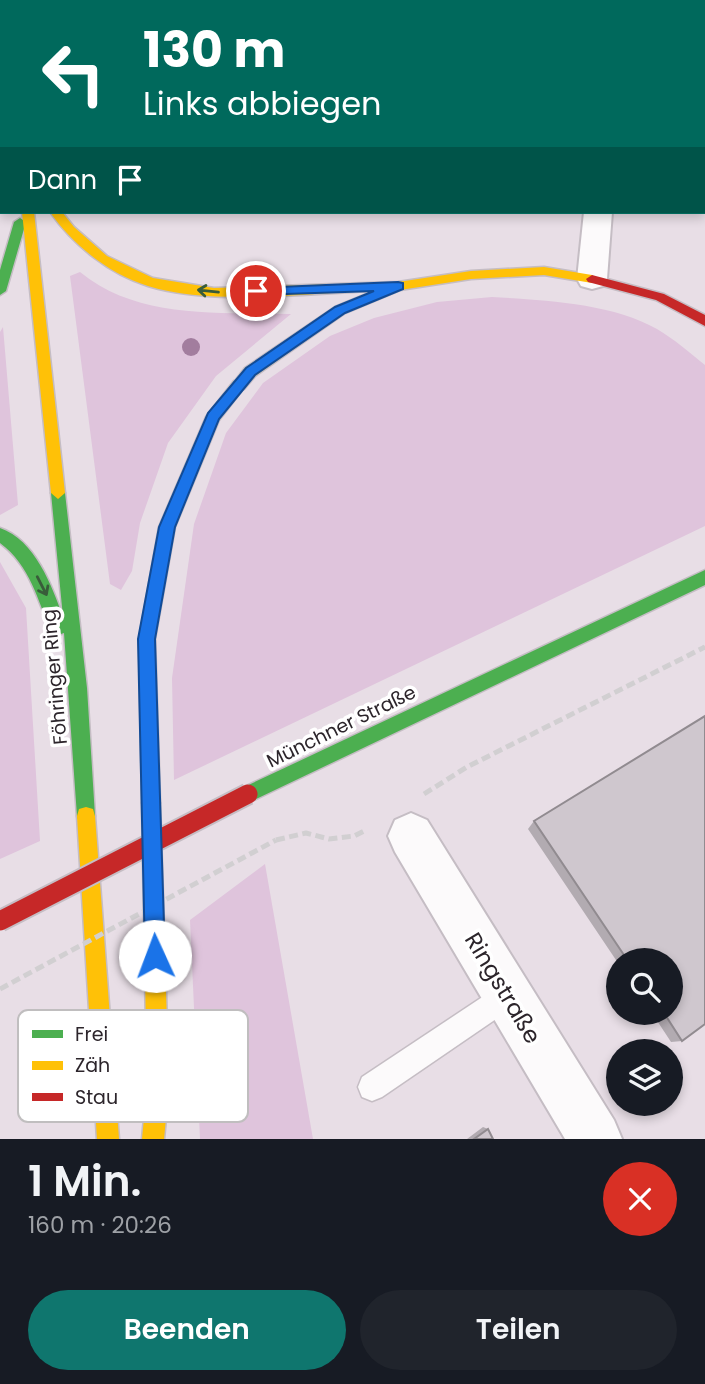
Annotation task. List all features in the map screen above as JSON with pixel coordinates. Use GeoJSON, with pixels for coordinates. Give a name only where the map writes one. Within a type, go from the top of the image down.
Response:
{"type":"FeatureCollection","features":[{"type":"Feature","properties":{"kind":"main road"},"geometry":{"type":"LineString","coordinates":[[0,291],[21,220],[26,214]]}},
{"type":"Feature","properties":{"kind":"main road","name":"Föhringer Ring"},"geometry":{"type":"LineString","coordinates":[[27,214],[78,688],[99,1010]]}},
{"type":"Feature","properties":{"kind":"main road"},"geometry":{"type":"LineString","coordinates":[[58,214],[70,230],[103,259],[150,282],[214,292],[398,286],[471,275],[544,271],[592,279],[660,297],[705,321]]}},
{"type":"Feature","properties":{"kind":"main road"},"geometry":{"type":"LineString","coordinates":[[156,1010],[147,639],[167,527],[213,417],[250,372],[340,310],[398,286]]}},
{"type":"Feature","properties":{"kind":"main road"},"geometry":{"type":"LineString","coordinates":[[0,534],[14,542],[45,586],[78,688]]}},
{"type":"Feature","properties":{"kind":"main road"},"geometry":{"type":"LineString","coordinates":[[688,584],[705,565]]}},
{"type":"Feature","properties":{"kind":"main road","name":"Münchner Straße"},"geometry":{"type":"LineString","coordinates":[[0,921],[248,794],[705,577]]}},
{"type":"Feature","properties":{"kind":"street"},"geometry":{"type":"LineString","coordinates":[[592,279],[598,214]]}},
{"type":"Feature","properties":{"kind":"street","name":"Ringstraße"},"geometry":{"type":"LineString","coordinates":[[401,820],[595,1139]]}},
{"type":"Feature","properties":{"kind":"lane"},"geometry":{"type":"LineString","coordinates":[[372,1087],[508,995]]}},
{"type":"Feature","properties":{"kind":"path"},"geometry":{"type":"LineString","coordinates":[[0,989],[276,840],[306,833],[329,839],[354,836],[401,820],[467,767],[705,646]]}},
{"type":"Feature","properties":{"kind":"shaded area"},"geometry":{"type":"Polygon","coordinates":[[[80,272],[103,288],[154,306],[209,312],[291,314],[216,376],[168,443],[140,523],[132,571],[121,590],[110,584],[70,276],[80,272]]]}},
{"type":"Feature","properties":{"kind":"shaded area"},"geometry":{"type":"Polygon","coordinates":[[[492,297],[576,304],[619,313],[657,329],[705,365],[705,526],[174,780],[172,678],[194,524],[226,433],[263,383],[330,336],[374,318],[437,302],[492,297]]]}},
{"type":"Feature","properties":{"kind":"shaded area"},"geometry":{"type":"Polygon","coordinates":[[[3,327],[18,505],[0,515],[0,332],[3,327]]]}},
{"type":"Feature","properties":{"kind":"shaded area"},"geometry":{"type":"Polygon","coordinates":[[[0,562],[26,608],[40,841],[0,859],[0,562]]]}},
{"type":"Feature","properties":{"kind":"shaded area"},"geometry":{"type":"Polygon","coordinates":[[[265,864],[313,1139],[200,1139],[199,1122],[248,1122],[248,1010],[194,1010],[190,920],[265,864]]]}},
{"type":"Feature","properties":{"kind":"building"},"geometry":{"type":"Polygon","coordinates":[[[705,716],[705,1024],[683,1040],[672,1025],[683,1025],[683,948],[619,948],[534,821],[705,716]]]}},
{"type":"Feature","properties":{"kind":"building"},"geometry":{"type":"Polygon","coordinates":[[[488,1129],[493,1139],[474,1139],[488,1129]]]}},
{"type":"Feature","properties":{"kind":"traffic: fast"},"geometry":{"type":"LineString","coordinates":[[0,291],[20,222]]}},
{"type":"Feature","properties":{"kind":"traffic: fast"},"geometry":{"type":"LineString","coordinates":[[151,803],[147,639],[167,527],[213,417],[239,385]]}},
{"type":"Feature","properties":{"kind":"traffic: fast"},"geometry":{"type":"LineString","coordinates":[[58,493],[78,688],[86,816]]}},
{"type":"Feature","properties":{"kind":"traffic: fast"},"geometry":{"type":"LineString","coordinates":[[0,534],[22,553],[37,575],[58,628]]}},
{"type":"Feature","properties":{"kind":"traffic: fast"},"geometry":{"type":"LineString","coordinates":[[248,794],[705,577]]}},
{"type":"Feature","properties":{"kind":"traffic: slow"},"geometry":{"type":"LineString","coordinates":[[28,214],[58,493]]}},
{"type":"Feature","properties":{"kind":"traffic: slow"},"geometry":{"type":"LineString","coordinates":[[58,214],[70,230],[103,259],[150,282],[214,292],[398,286],[471,275],[544,271],[592,279]]}},
{"type":"Feature","properties":{"kind":"traffic: slow"},"geometry":{"type":"LineString","coordinates":[[239,385],[250,372],[340,310],[398,286]]}},
{"type":"Feature","properties":{"kind":"traffic: slow"},"geometry":{"type":"LineString","coordinates":[[151,803],[156,1010]]}},
{"type":"Feature","properties":{"kind":"traffic: slow"},"geometry":{"type":"LineString","coordinates":[[86,816],[99,1010]]}},
{"type":"Feature","properties":{"kind":"traffic: slow"},"geometry":{"type":"LineString","coordinates":[[107,1122],[108,1139]]}},
{"type":"Feature","properties":{"kind":"traffic: slow"},"geometry":{"type":"LineString","coordinates":[[153,1139],[155,1122]]}},
{"type":"Feature","properties":{"kind":"traffic: jam"},"geometry":{"type":"LineString","coordinates":[[592,279],[660,297],[705,321]]}},
{"type":"Feature","properties":{"kind":"traffic: jam"},"geometry":{"type":"LineString","coordinates":[[0,921],[248,794]]}},
{"type":"Feature","properties":{"kind":"route"},"geometry":{"type":"LineString","coordinates":[[155,956],[147,639],[167,527],[213,417],[250,372],[340,310],[398,286],[256,291]]}}]}
